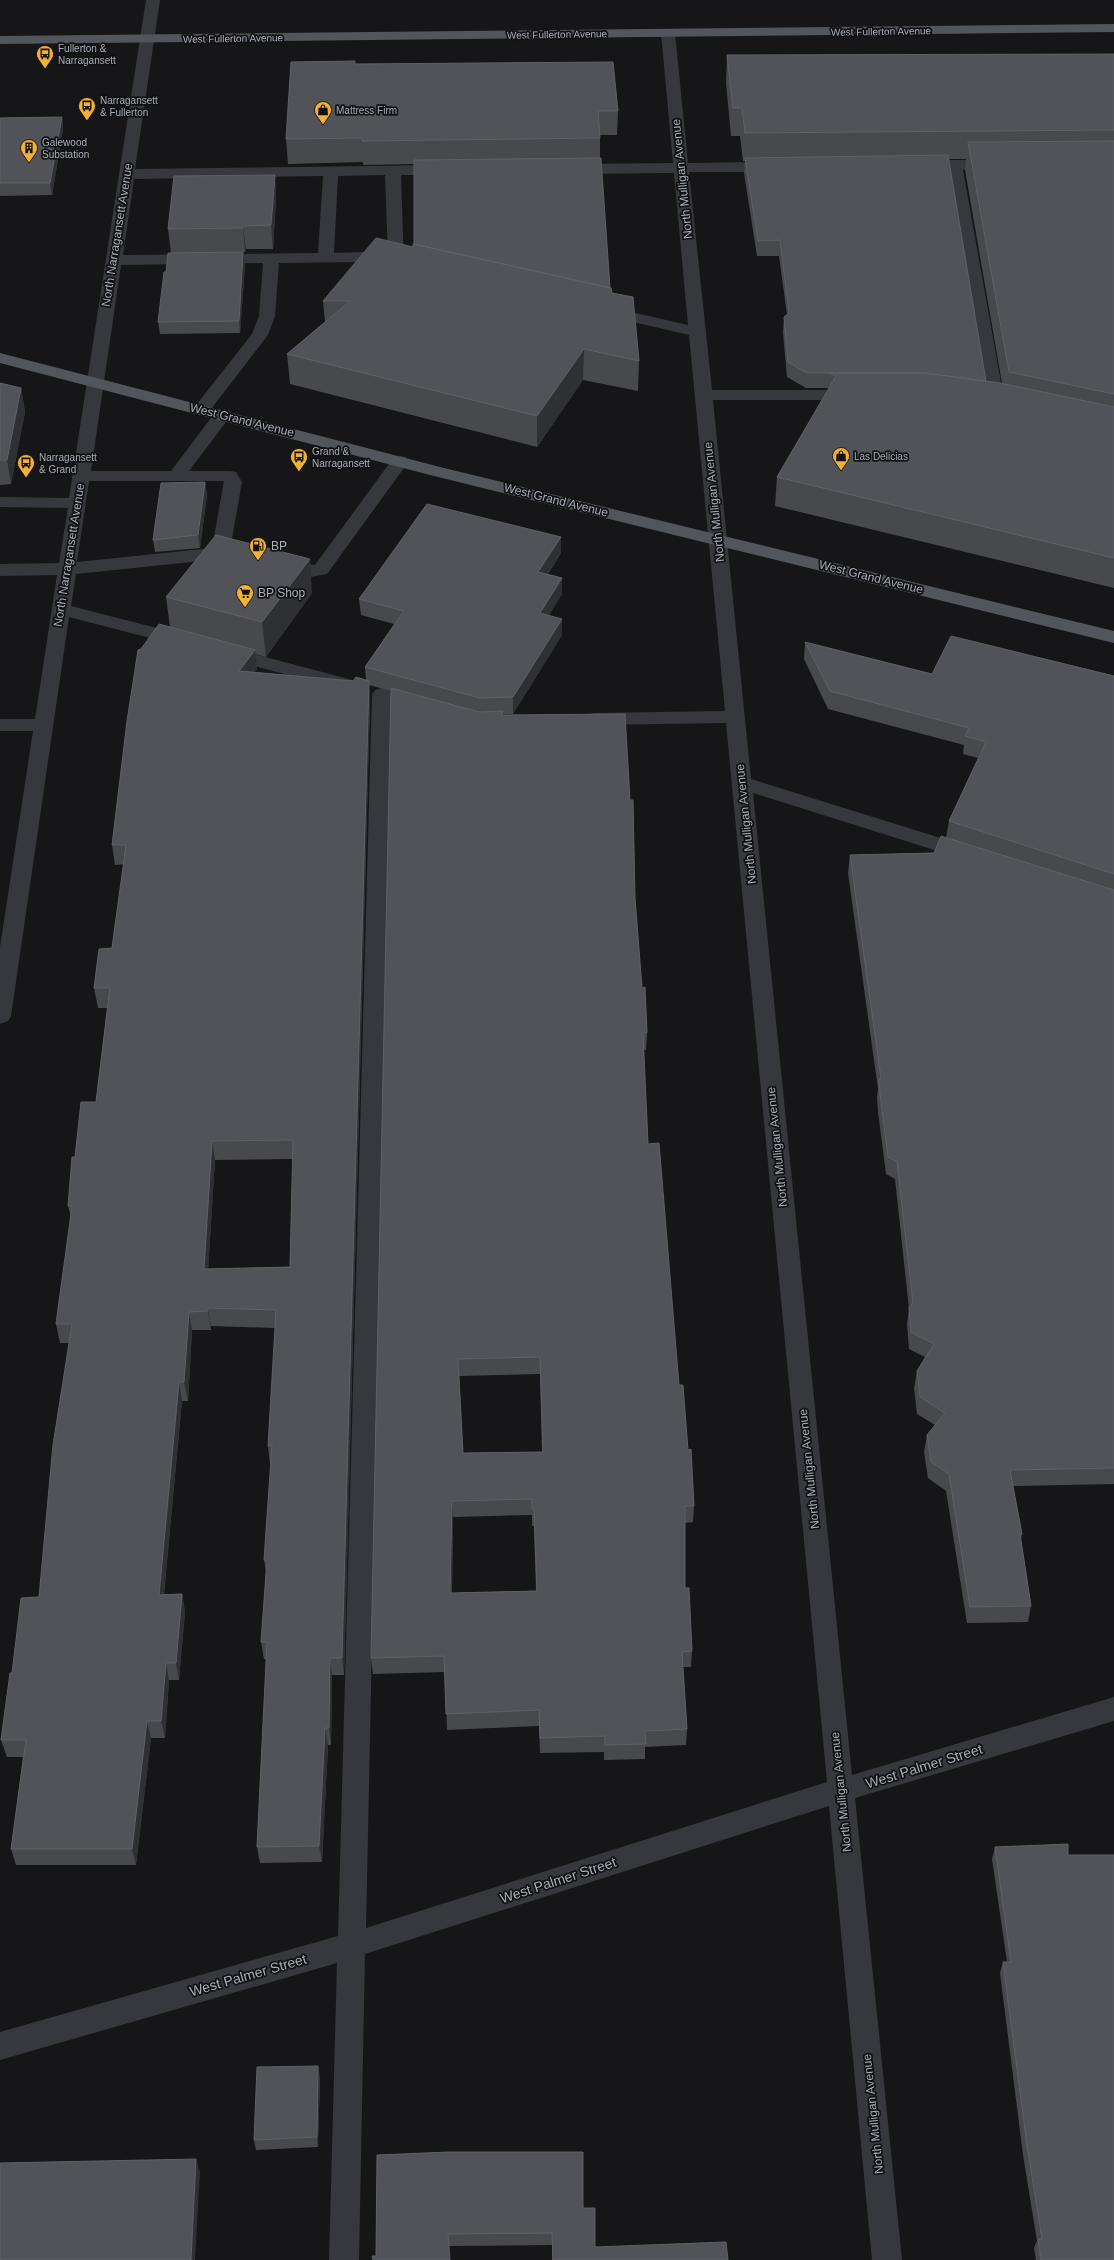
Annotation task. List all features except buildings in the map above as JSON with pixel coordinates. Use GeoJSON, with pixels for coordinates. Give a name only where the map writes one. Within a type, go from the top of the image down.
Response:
{"type":"FeatureCollection","features":[{"type":"Feature","properties":{"kind":"main road","name":"West Fullerton Avenue"},"geometry":{"type":"LineString","coordinates":[[0,40],[1114,28]]}},
{"type":"Feature","properties":{"kind":"main road","name":"West Grand Avenue"},"geometry":{"type":"LineString","coordinates":[[0,358],[95,381],[400,461],[1114,637]]}},
{"type":"Feature","properties":{"kind":"street","name":"North Narragansett Avenue"},"geometry":{"type":"LineString","coordinates":[[0,1016],[66,569],[153,0]]}},
{"type":"Feature","properties":{"kind":"street","name":"North Mulligan Avenue"},"geometry":{"type":"LineString","coordinates":[[668,33],[887,2260]]}},
{"type":"Feature","properties":{"kind":"street"},"geometry":{"type":"LineString","coordinates":[[908,165],[1011,164]]}},
{"type":"Feature","properties":{"kind":"street"},"geometry":{"type":"LineString","coordinates":[[956,165],[996,405]]}},
{"type":"Feature","properties":{"kind":"street"},"geometry":{"type":"LineString","coordinates":[[557,169],[791,167]]}},
{"type":"Feature","properties":{"kind":"street"},"geometry":{"type":"LineString","coordinates":[[127,174],[455,170]]}},
{"type":"Feature","properties":{"kind":"street"},"geometry":{"type":"LineString","coordinates":[[113,260],[366,257],[404,265],[393,171]]}},
{"type":"Feature","properties":{"kind":"street"},"geometry":{"type":"LineString","coordinates":[[326,258],[331,172]]}},
{"type":"Feature","properties":{"kind":"street"},"geometry":{"type":"LineString","coordinates":[[202,409],[260,335],[267,316],[271,258]]}},
{"type":"Feature","properties":{"kind":"street"},"geometry":{"type":"LineString","coordinates":[[589,307],[697,332]]}},
{"type":"Feature","properties":{"kind":"street"},"geometry":{"type":"LineString","coordinates":[[703,395],[867,395]]}},
{"type":"Feature","properties":{"kind":"street"},"geometry":{"type":"LineString","coordinates":[[177,475],[223,414]]}},
{"type":"Feature","properties":{"kind":"street"},"geometry":{"type":"LineString","coordinates":[[0,570],[66,569],[220,553],[310,571],[321,570],[400,461]]}},
{"type":"Feature","properties":{"kind":"street"},"geometry":{"type":"LineString","coordinates":[[81,476],[230,476],[233,482],[220,553]]}},
{"type":"Feature","properties":{"kind":"street"},"geometry":{"type":"LineString","coordinates":[[0,502],[77,503]]}},
{"type":"Feature","properties":{"kind":"street"},"geometry":{"type":"LineString","coordinates":[[61,609],[390,696],[344,2260]]}},
{"type":"Feature","properties":{"kind":"street"},"geometry":{"type":"LineString","coordinates":[[576,720],[735,716]]}},
{"type":"Feature","properties":{"kind":"street"},"geometry":{"type":"LineString","coordinates":[[0,726],[43,725]]}},
{"type":"Feature","properties":{"kind":"street"},"geometry":{"type":"LineString","coordinates":[[741,783],[985,859]]}},
{"type":"Feature","properties":{"kind":"street","name":"West Palmer Street"},"geometry":{"type":"LineString","coordinates":[[0,2046],[353,1945],[841,1790],[1114,1709]]}},
{"type":"Feature","properties":{"kind":"place","name":"Fullerton & Narragansett"},"geometry":{"type":"Point","coordinates":[45,69]}},
{"type":"Feature","properties":{"kind":"place","name":"Narragansett & Fullerton"},"geometry":{"type":"Point","coordinates":[87,121]}},
{"type":"Feature","properties":{"kind":"place","name":"Mattress Firm"},"geometry":{"type":"Point","coordinates":[323,125]}},
{"type":"Feature","properties":{"kind":"place","name":"Galewood Substation"},"geometry":{"type":"Point","coordinates":[29,163]}},
{"type":"Feature","properties":{"kind":"place","name":"Las Delicias"},"geometry":{"type":"Point","coordinates":[841,471]}},
{"type":"Feature","properties":{"kind":"place","name":"Grand & Narragansett"},"geometry":{"type":"Point","coordinates":[299,472]}},
{"type":"Feature","properties":{"kind":"place","name":"Narragansett & Grand"},"geometry":{"type":"Point","coordinates":[26,478]}},
{"type":"Feature","properties":{"kind":"place","name":"BP"},"geometry":{"type":"Point","coordinates":[258,561]}},
{"type":"Feature","properties":{"kind":"place","name":"BP Shop"},"geometry":{"type":"Point","coordinates":[245,608]}}]}
